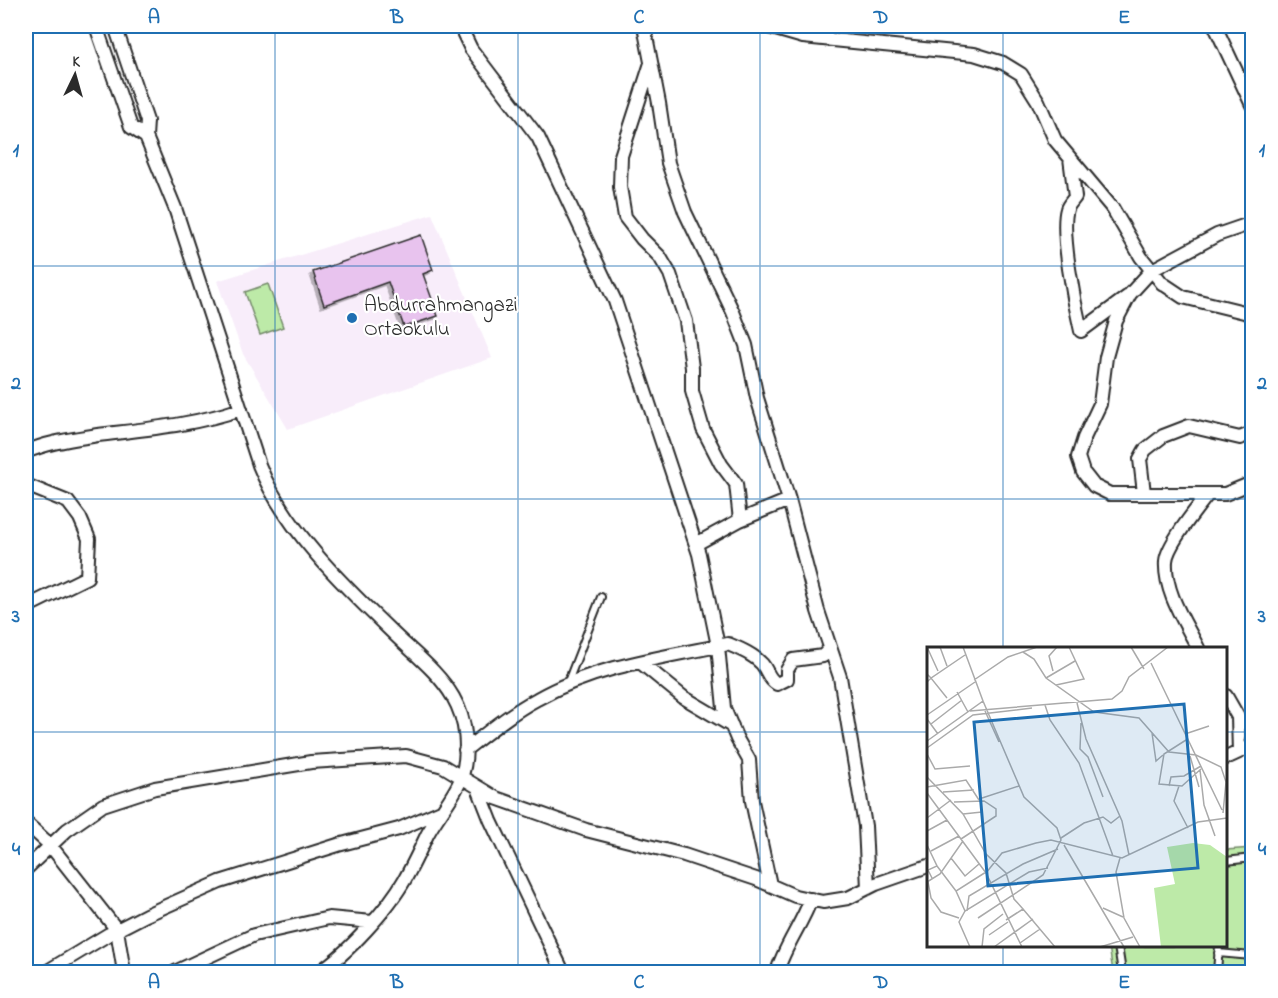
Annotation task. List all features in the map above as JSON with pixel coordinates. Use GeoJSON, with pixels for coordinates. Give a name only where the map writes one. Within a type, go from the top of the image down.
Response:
{"type":"FeatureCollection","features":[{"type":"Feature","properties":{"kind":"street"},"geometry":{"type":"LineString","coordinates":[[96,26],[131,127],[146,137]]}},
{"type":"Feature","properties":{"kind":"street"},"geometry":{"type":"LineString","coordinates":[[115,26],[147,122],[146,137],[175,208],[259,465],[278,504],[352,595],[446,686],[458,707],[466,732],[461,778],[404,881],[372,922],[334,963],[319,972]]}},
{"type":"Feature","properties":{"kind":"street"},"geometry":{"type":"LineString","coordinates":[[460,26],[471,49],[538,137],[615,301],[696,544],[718,646],[724,708],[749,760],[752,801],[770,885]]}},
{"type":"Feature","properties":{"kind":"street"},"geometry":{"type":"LineString","coordinates":[[644,26],[668,164],[685,212],[733,312],[746,345],[757,398],[789,500],[818,611],[840,677],[865,826],[868,888]]}},
{"type":"Feature","properties":{"kind":"street"},"geometry":{"type":"LineString","coordinates":[[765,26],[802,37],[974,54],[1003,63],[1021,74],[1038,101],[1055,140],[1113,209],[1142,257],[1162,283],[1183,297],[1252,314]]}},
{"type":"Feature","properties":{"kind":"street"},"geometry":{"type":"LineString","coordinates":[[1215,26],[1252,105]]}},
{"type":"Feature","properties":{"kind":"street"},"geometry":{"type":"LineString","coordinates":[[651,62],[621,156],[620,187],[625,217],[660,257],[670,274],[686,321],[692,368],[692,392],[703,429],[721,464],[736,484],[740,520]]}},
{"type":"Feature","properties":{"kind":"street"},"geometry":{"type":"LineString","coordinates":[[1070,157],[1075,197],[1067,208],[1066,237],[1075,306],[1081,332],[1130,294],[1152,270],[1217,235],[1252,223]]}},
{"type":"Feature","properties":{"kind":"street"},"geometry":{"type":"LineString","coordinates":[[1130,294],[1116,321],[1106,357],[1100,404],[1083,438],[1078,457],[1083,472],[1094,486],[1110,494],[1225,494],[1252,483]]}},
{"type":"Feature","properties":{"kind":"street"},"geometry":{"type":"LineString","coordinates":[[26,452],[70,439],[181,424],[221,416],[241,409]]}},
{"type":"Feature","properties":{"kind":"street"},"geometry":{"type":"LineString","coordinates":[[1144,493],[1140,459],[1144,450],[1163,436],[1189,426],[1240,438],[1252,433]]}},
{"type":"Feature","properties":{"kind":"street"},"geometry":{"type":"LineString","coordinates":[[26,485],[68,502],[80,518],[89,540],[87,577],[26,607]]}},
{"type":"Feature","properties":{"kind":"street"},"geometry":{"type":"LineString","coordinates":[[1197,647],[1180,614],[1168,583],[1166,559],[1184,526],[1208,494]]}},
{"type":"Feature","properties":{"kind":"street"},"geometry":{"type":"LineString","coordinates":[[696,544],[740,520],[789,500]]}},
{"type":"Feature","properties":{"kind":"street"},"geometry":{"type":"LineString","coordinates":[[465,750],[518,710],[566,684],[595,674],[640,662],[728,644],[743,650],[762,665],[771,681],[777,684],[786,679],[787,670],[793,660],[823,656],[830,648]]}},
{"type":"Feature","properties":{"kind":"street"},"geometry":{"type":"LineString","coordinates":[[640,662],[682,697],[732,726]]}},
{"type":"Feature","properties":{"kind":"street"},"geometry":{"type":"LineString","coordinates":[[1227,698],[1238,717],[1239,752]]}},
{"type":"Feature","properties":{"kind":"street"},"geometry":{"type":"LineString","coordinates":[[1227,758],[1252,746]]}},
{"type":"Feature","properties":{"kind":"street"},"geometry":{"type":"LineString","coordinates":[[26,869],[67,830],[103,805],[155,788],[310,762],[406,756],[443,766],[496,798],[586,830],[684,855],[795,896],[823,902],[848,898],[868,888],[927,866]]}},
{"type":"Feature","properties":{"kind":"street"},"geometry":{"type":"LineString","coordinates":[[478,788],[491,821],[563,972]]}},
{"type":"Feature","properties":{"kind":"street"},"geometry":{"type":"LineString","coordinates":[[46,972],[146,915],[220,882],[338,845],[399,829],[441,811]]}},
{"type":"Feature","properties":{"kind":"street"},"geometry":{"type":"LineString","coordinates":[[26,823],[51,845],[117,930],[124,972]]}},
{"type":"Feature","properties":{"kind":"street"},"geometry":{"type":"LineString","coordinates":[[777,972],[811,899]]}},
{"type":"Feature","properties":{"kind":"street"},"geometry":{"type":"LineString","coordinates":[[175,972],[254,935],[329,918],[372,922]]}},
{"type":"Feature","properties":{"kind":"lane"},"geometry":{"type":"LineString","coordinates":[[566,684],[601,597]]}},
{"type":"Feature","properties":{"kind":"lane"},"geometry":{"type":"LineString","coordinates":[[1227,861],[1252,858]]}},
{"type":"Feature","properties":{"kind":"lane"},"geometry":{"type":"LineString","coordinates":[[1118,947],[1122,972]]}},
{"type":"Feature","properties":{"kind":"lane"},"geometry":{"type":"LineString","coordinates":[[1217,972],[1219,947]]}},
{"type":"Feature","properties":{"kind":"lane"},"geometry":{"type":"LineString","coordinates":[[1218,953],[1252,956]]}},
{"type":"Feature","properties":{"kind":"shaded area","name":"Abdurrahmangazi Ortaokulu"},"geometry":{"type":"Polygon","coordinates":[[[432,214],[492,358],[288,429],[243,354],[217,281],[432,214]]]}},
{"type":"Feature","properties":{"kind":"green space"},"geometry":{"type":"Polygon","coordinates":[[[268,284],[283,327],[260,335],[245,292],[268,284]]]}},
{"type":"Feature","properties":{"kind":"green space"},"geometry":{"type":"Polygon","coordinates":[[[1252,848],[1252,972],[1113,972],[1109,947],[1227,947],[1227,850],[1252,848]]]}},
{"type":"Feature","properties":{"kind":"building"},"geometry":{"type":"Polygon","coordinates":[[[421,235],[433,270],[423,274],[438,316],[404,327],[388,282],[324,305],[313,272],[421,235]]]}},
{"type":"Feature","properties":{"kind":"place","name":"Abdurrahmangazi Ortaokulu"},"geometry":{"type":"Point","coordinates":[352,318]}}]}
